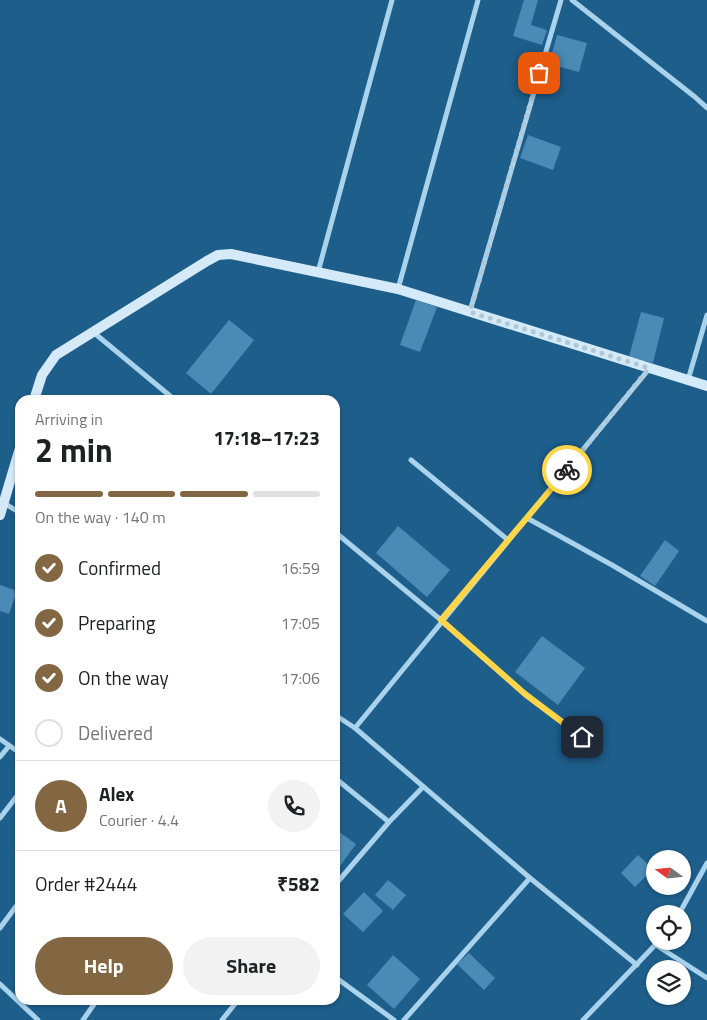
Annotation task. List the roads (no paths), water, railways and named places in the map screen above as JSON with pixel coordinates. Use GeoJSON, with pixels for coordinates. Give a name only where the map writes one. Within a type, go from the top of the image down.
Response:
{"type":"FeatureCollection","features":[{"type":"Feature","properties":{"kind":"street"},"geometry":{"type":"LineString","coordinates":[[318,272],[392,0]]}},
{"type":"Feature","properties":{"kind":"street"},"geometry":{"type":"LineString","coordinates":[[398,290],[478,0]]}},
{"type":"Feature","properties":{"kind":"street"},"geometry":{"type":"LineString","coordinates":[[470,312],[561,0]]}},
{"type":"Feature","properties":{"kind":"street"},"geometry":{"type":"LineString","coordinates":[[572,0],[707,108]]}},
{"type":"Feature","properties":{"kind":"street"},"geometry":{"type":"LineString","coordinates":[[36,395],[42,375],[56,355],[92,331],[134,308],[218,255],[231,254],[398,290],[707,386]]}},
{"type":"Feature","properties":{"kind":"street"},"geometry":{"type":"LineString","coordinates":[[688,381],[707,316]]}},
{"type":"Feature","properties":{"kind":"street"},"geometry":{"type":"LineString","coordinates":[[92,331],[169,395]]}},
{"type":"Feature","properties":{"kind":"street"},"geometry":{"type":"LineString","coordinates":[[355,728],[441,620],[649,368]]}},
{"type":"Feature","properties":{"kind":"street"},"geometry":{"type":"LineString","coordinates":[[412,460],[508,540]]}},
{"type":"Feature","properties":{"kind":"street"},"geometry":{"type":"LineString","coordinates":[[0,515],[15,464]]}},
{"type":"Feature","properties":{"kind":"street"},"geometry":{"type":"LineString","coordinates":[[3,503],[15,511]]}},
{"type":"Feature","properties":{"kind":"street"},"geometry":{"type":"LineString","coordinates":[[527,518],[707,621]]}},
{"type":"Feature","properties":{"kind":"street"},"geometry":{"type":"LineString","coordinates":[[340,536],[441,620],[525,694],[595,746]]}},
{"type":"Feature","properties":{"kind":"street"},"geometry":{"type":"LineString","coordinates":[[340,718],[355,728],[530,878],[637,965]]}},
{"type":"Feature","properties":{"kind":"street"},"geometry":{"type":"LineString","coordinates":[[0,739],[15,750]]}},
{"type":"Feature","properties":{"kind":"street"},"geometry":{"type":"LineString","coordinates":[[0,757],[9,746]]}},
{"type":"Feature","properties":{"kind":"street"},"geometry":{"type":"LineString","coordinates":[[340,782],[389,822]]}},
{"type":"Feature","properties":{"kind":"street"},"geometry":{"type":"LineString","coordinates":[[340,879],[423,786]]}},
{"type":"Feature","properties":{"kind":"street"},"geometry":{"type":"LineString","coordinates":[[0,818],[15,798]]}},
{"type":"Feature","properties":{"kind":"street"},"geometry":{"type":"LineString","coordinates":[[684,905],[707,863]]}},
{"type":"Feature","properties":{"kind":"street"},"geometry":{"type":"LineString","coordinates":[[404,1020],[530,878]]}},
{"type":"Feature","properties":{"kind":"street"},"geometry":{"type":"LineString","coordinates":[[0,928],[15,908]]}},
{"type":"Feature","properties":{"kind":"street"},"geometry":{"type":"LineString","coordinates":[[583,1020],[651,950]]}},
{"type":"Feature","properties":{"kind":"street"},"geometry":{"type":"LineString","coordinates":[[668,950],[707,978]]}},
{"type":"Feature","properties":{"kind":"street"},"geometry":{"type":"LineString","coordinates":[[340,982],[394,1020]]}},
{"type":"Feature","properties":{"kind":"street"},"geometry":{"type":"LineString","coordinates":[[0,984],[15,997]]}},
{"type":"Feature","properties":{"kind":"street"},"geometry":{"type":"LineString","coordinates":[[24,1005],[38,1020]]}},
{"type":"Feature","properties":{"kind":"street"},"geometry":{"type":"LineString","coordinates":[[83,1020],[94,1005]]}},
{"type":"Feature","properties":{"kind":"street"},"geometry":{"type":"LineString","coordinates":[[222,1020],[234,1005]]}}]}
